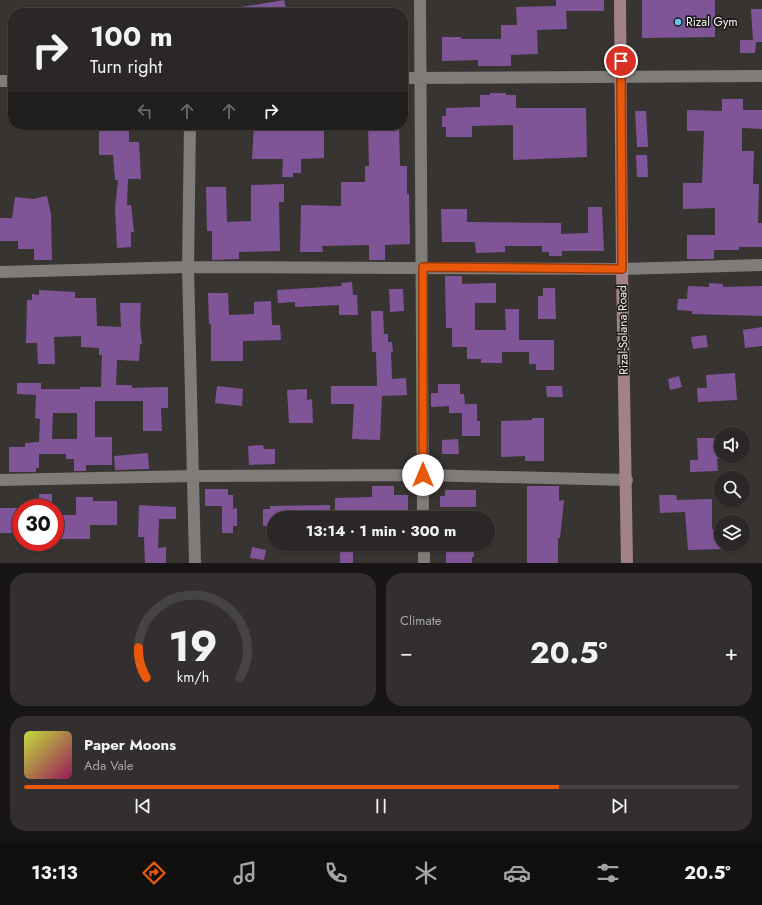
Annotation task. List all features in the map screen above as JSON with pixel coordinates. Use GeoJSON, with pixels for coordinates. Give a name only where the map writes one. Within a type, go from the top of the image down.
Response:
{"type":"FeatureCollection","features":[{"type":"Feature","properties":{"kind":"main road","name":"Rizal-Solana Road"},"geometry":{"type":"LineString","coordinates":[[620,0],[622,269],[627,480],[627,563]]}},
{"type":"Feature","properties":{"kind":"street"},"geometry":{"type":"LineString","coordinates":[[420,0],[423,267],[423,511]]}},
{"type":"Feature","properties":{"kind":"street"},"geometry":{"type":"LineString","coordinates":[[408,78],[762,76]]}},
{"type":"Feature","properties":{"kind":"street"},"geometry":{"type":"LineString","coordinates":[[190,130],[188,267],[195,563]]}},
{"type":"Feature","properties":{"kind":"street"},"geometry":{"type":"LineString","coordinates":[[0,272],[188,267],[622,269],[762,265]]}},
{"type":"Feature","properties":{"kind":"street"},"geometry":{"type":"LineString","coordinates":[[0,480],[194,476],[423,475],[627,480]]}},
{"type":"Feature","properties":{"kind":"street"},"geometry":{"type":"LineString","coordinates":[[424,551],[424,563]]}},
{"type":"Feature","properties":{"kind":"building"},"geometry":{"type":"Polygon","coordinates":[[[284,0],[286,8],[241,8],[284,0]]]}},
{"type":"Feature","properties":{"kind":"building"},"geometry":{"type":"Polygon","coordinates":[[[556,0],[604,0],[604,11],[566,11],[567,29],[537,30],[538,54],[511,55],[511,66],[478,66],[478,60],[442,61],[442,37],[461,37],[461,39],[501,39],[501,25],[517,25],[516,7],[556,6],[556,0]]]}},
{"type":"Feature","properties":{"kind":"building","name":"Rizal Gym"},"geometry":{"type":"Polygon","coordinates":[[[642,0],[715,0],[715,37],[642,38],[642,0]]]}},
{"type":"Feature","properties":{"kind":"building"},"geometry":{"type":"Polygon","coordinates":[[[751,9],[762,9],[762,42],[756,42],[755,53],[740,53],[740,40],[753,40],[751,9]]]}},
{"type":"Feature","properties":{"kind":"building"},"geometry":{"type":"Polygon","coordinates":[[[490,93],[506,93],[506,95],[516,95],[516,108],[586,108],[587,157],[513,160],[513,125],[472,126],[472,137],[446,137],[446,127],[442,127],[442,116],[446,116],[446,108],[480,107],[480,95],[490,95],[490,93]]]}},
{"type":"Feature","properties":{"kind":"building"},"geometry":{"type":"Polygon","coordinates":[[[722,99],[743,99],[743,110],[762,110],[762,129],[742,128],[742,151],[754,151],[753,184],[759,184],[758,223],[762,223],[762,247],[739,247],[739,250],[714,250],[714,259],[687,259],[687,235],[715,235],[715,208],[683,209],[683,183],[702,183],[703,159],[704,131],[687,131],[687,110],[722,111],[722,99]]]}},
{"type":"Feature","properties":{"kind":"building"},"geometry":{"type":"Polygon","coordinates":[[[635,111],[646,111],[648,147],[637,147],[635,111]]]}},
{"type":"Feature","properties":{"kind":"building"},"geometry":{"type":"Polygon","coordinates":[[[99,130],[129,130],[129,142],[139,142],[141,179],[128,179],[127,205],[131,205],[134,232],[131,232],[131,247],[117,248],[115,209],[118,180],[115,180],[113,155],[99,155],[99,130]]]}},
{"type":"Feature","properties":{"kind":"building"},"geometry":{"type":"Polygon","coordinates":[[[254,130],[324,130],[324,158],[301,159],[301,173],[293,173],[293,177],[282,177],[283,159],[252,159],[254,130]]]}},
{"type":"Feature","properties":{"kind":"building"},"geometry":{"type":"Polygon","coordinates":[[[368,130],[399,130],[400,166],[407,166],[410,244],[385,245],[385,260],[369,260],[369,245],[322,246],[323,252],[301,252],[301,205],[341,206],[341,182],[365,182],[365,166],[369,166],[368,130]]]}},
{"type":"Feature","properties":{"kind":"building"},"geometry":{"type":"Polygon","coordinates":[[[636,155],[647,155],[648,177],[637,177],[636,155]]]}},
{"type":"Feature","properties":{"kind":"building"},"geometry":{"type":"Polygon","coordinates":[[[284,184],[284,202],[279,202],[280,251],[239,252],[239,259],[212,260],[212,231],[207,231],[206,187],[226,187],[227,222],[251,221],[251,185],[284,184]]]}},
{"type":"Feature","properties":{"kind":"building"},"geometry":{"type":"Polygon","coordinates":[[[47,196],[51,214],[52,260],[34,260],[34,249],[18,249],[18,241],[0,241],[0,218],[12,218],[15,197],[33,199],[47,196]]]}},
{"type":"Feature","properties":{"kind":"building"},"geometry":{"type":"Polygon","coordinates":[[[588,207],[602,207],[604,251],[562,251],[562,256],[549,256],[549,252],[542,252],[542,246],[505,246],[505,252],[476,253],[475,242],[442,242],[441,209],[467,209],[467,222],[561,223],[561,234],[588,233],[588,207]]]}},
{"type":"Feature","properties":{"kind":"building"},"geometry":{"type":"Polygon","coordinates":[[[445,276],[462,276],[462,284],[496,283],[496,303],[475,303],[475,330],[506,330],[505,309],[519,309],[519,340],[554,340],[554,370],[536,370],[536,364],[529,364],[529,352],[502,352],[502,363],[481,363],[481,359],[467,359],[467,347],[452,347],[452,328],[446,328],[445,276]]]}},
{"type":"Feature","properties":{"kind":"building"},"geometry":{"type":"Polygon","coordinates":[[[352,282],[353,295],[357,295],[358,315],[339,315],[339,305],[295,307],[295,302],[278,303],[277,290],[342,286],[341,283],[352,282]]]}},
{"type":"Feature","properties":{"kind":"building"},"geometry":{"type":"Polygon","coordinates":[[[709,283],[723,284],[723,287],[762,286],[762,316],[692,314],[692,311],[677,310],[678,299],[687,299],[688,286],[709,287],[709,283]]]}},
{"type":"Feature","properties":{"kind":"building"},"geometry":{"type":"Polygon","coordinates":[[[543,288],[555,288],[556,319],[538,319],[538,296],[543,296],[543,288]]]}},
{"type":"Feature","properties":{"kind":"building"},"geometry":{"type":"Polygon","coordinates":[[[389,289],[403,289],[404,311],[390,312],[389,289]]]}},
{"type":"Feature","properties":{"kind":"building"},"geometry":{"type":"Polygon","coordinates":[[[39,290],[75,292],[75,298],[96,298],[97,326],[121,327],[120,303],[141,303],[140,325],[142,344],[140,344],[139,361],[117,360],[116,385],[132,385],[132,388],[168,387],[168,408],[161,408],[162,431],[143,431],[143,401],[95,401],[95,437],[112,437],[112,465],[86,465],[86,471],[74,471],[74,459],[66,459],[66,454],[39,454],[39,468],[36,468],[36,472],[9,472],[9,447],[25,447],[25,443],[39,442],[40,419],[35,418],[36,395],[17,394],[17,383],[41,383],[41,389],[80,389],[80,387],[101,387],[102,355],[99,355],[99,348],[81,347],[81,336],[54,337],[55,364],[38,364],[37,343],[26,343],[27,300],[32,300],[32,294],[39,295],[39,290]],[[53,413],[52,439],[77,439],[77,413],[53,413]]]}},
{"type":"Feature","properties":{"kind":"building"},"geometry":{"type":"Polygon","coordinates":[[[208,293],[228,293],[229,315],[254,314],[254,302],[271,301],[272,325],[280,325],[281,340],[243,341],[243,361],[211,361],[211,324],[209,324],[208,293]]]}},
{"type":"Feature","properties":{"kind":"building"},"geometry":{"type":"Polygon","coordinates":[[[371,311],[383,311],[384,334],[388,334],[388,342],[392,342],[392,379],[406,378],[407,395],[382,396],[380,440],[352,439],[354,404],[331,404],[331,386],[377,386],[376,352],[372,352],[371,311]]]}},
{"type":"Feature","properties":{"kind":"building"},"geometry":{"type":"Polygon","coordinates":[[[762,327],[762,346],[745,348],[743,330],[762,327]]]}},
{"type":"Feature","properties":{"kind":"building"},"geometry":{"type":"Polygon","coordinates":[[[706,335],[708,347],[693,349],[691,337],[706,335]]]}},
{"type":"Feature","properties":{"kind":"building"},"geometry":{"type":"Polygon","coordinates":[[[735,373],[737,400],[698,402],[697,388],[707,388],[706,375],[735,373]]]}},
{"type":"Feature","properties":{"kind":"building"},"geometry":{"type":"Polygon","coordinates":[[[679,376],[682,387],[670,390],[668,379],[679,376]]]}},
{"type":"Feature","properties":{"kind":"building"},"geometry":{"type":"Polygon","coordinates":[[[438,384],[460,384],[460,394],[464,394],[465,404],[477,404],[477,421],[480,421],[480,436],[462,436],[462,413],[449,413],[449,406],[431,407],[431,393],[438,393],[438,384]]]}},
{"type":"Feature","properties":{"kind":"building"},"geometry":{"type":"Polygon","coordinates":[[[217,386],[243,389],[242,406],[215,403],[217,386]]]}},
{"type":"Feature","properties":{"kind":"building"},"geometry":{"type":"Polygon","coordinates":[[[546,386],[562,386],[563,397],[547,397],[546,386]]]}},
{"type":"Feature","properties":{"kind":"building"},"geometry":{"type":"Polygon","coordinates":[[[307,389],[307,400],[312,399],[313,423],[289,423],[287,390],[307,389]]]}},
{"type":"Feature","properties":{"kind":"building"},"geometry":{"type":"Polygon","coordinates":[[[532,418],[544,418],[544,461],[525,461],[525,456],[501,457],[501,421],[532,420],[532,418]]]}},
{"type":"Feature","properties":{"kind":"building"},"geometry":{"type":"Polygon","coordinates":[[[697,438],[714,438],[714,463],[717,463],[718,471],[690,472],[690,460],[698,460],[697,438]]]}},
{"type":"Feature","properties":{"kind":"building"},"geometry":{"type":"Polygon","coordinates":[[[458,439],[459,454],[442,454],[442,440],[458,439]]]}},
{"type":"Feature","properties":{"kind":"building"},"geometry":{"type":"Polygon","coordinates":[[[263,445],[264,449],[275,449],[275,464],[249,465],[248,446],[263,445]]]}},
{"type":"Feature","properties":{"kind":"building"},"geometry":{"type":"Polygon","coordinates":[[[148,453],[149,469],[115,470],[114,456],[148,453]]]}},
{"type":"Feature","properties":{"kind":"building"},"geometry":{"type":"Polygon","coordinates":[[[372,486],[394,486],[394,495],[408,495],[408,511],[335,511],[335,498],[372,497],[372,486]]]}},
{"type":"Feature","properties":{"kind":"building"},"geometry":{"type":"Polygon","coordinates":[[[527,486],[559,486],[559,501],[564,500],[560,538],[558,538],[558,563],[527,563],[527,486]]]}},
{"type":"Feature","properties":{"kind":"building"},"geometry":{"type":"Polygon","coordinates":[[[205,489],[228,489],[228,495],[233,495],[233,509],[237,508],[237,526],[233,526],[233,533],[222,533],[222,506],[205,506],[205,489]]]}},
{"type":"Feature","properties":{"kind":"building"},"geometry":{"type":"Polygon","coordinates":[[[445,490],[476,490],[476,507],[440,507],[440,496],[445,496],[445,490]]]}},
{"type":"Feature","properties":{"kind":"building"},"geometry":{"type":"Polygon","coordinates":[[[39,494],[52,494],[52,499],[39,499],[39,494]]]}},
{"type":"Feature","properties":{"kind":"building"},"geometry":{"type":"Polygon","coordinates":[[[659,495],[676,495],[677,500],[712,499],[714,549],[688,550],[685,512],[660,513],[659,495]]]}},
{"type":"Feature","properties":{"kind":"building"},"geometry":{"type":"Polygon","coordinates":[[[76,497],[93,497],[93,501],[117,501],[117,525],[90,525],[90,539],[64,539],[64,515],[76,515],[76,497]]]}},
{"type":"Feature","properties":{"kind":"building"},"geometry":{"type":"Polygon","coordinates":[[[139,505],[176,507],[176,519],[159,519],[158,548],[166,547],[166,563],[145,563],[144,537],[138,537],[139,505]]]}},
{"type":"Feature","properties":{"kind":"building"},"geometry":{"type":"Polygon","coordinates":[[[330,505],[330,511],[267,511],[267,526],[263,526],[263,509],[270,509],[270,506],[330,505]]]}},
{"type":"Feature","properties":{"kind":"building"},"geometry":{"type":"Polygon","coordinates":[[[0,508],[12,508],[12,533],[0,533],[0,508]]]}},
{"type":"Feature","properties":{"kind":"building"},"geometry":{"type":"Polygon","coordinates":[[[252,547],[266,550],[264,560],[250,558],[252,547]]]}},
{"type":"Feature","properties":{"kind":"building"},"geometry":{"type":"Polygon","coordinates":[[[340,551],[353,551],[353,563],[340,563],[340,551]]]}},
{"type":"Feature","properties":{"kind":"building"},"geometry":{"type":"Polygon","coordinates":[[[446,551],[474,551],[472,563],[446,563],[446,551]]]}},
{"type":"Feature","properties":{"kind":"place","name":"Rizal Gym"},"geometry":{"type":"Point","coordinates":[678,22]}},
{"type":"Feature","properties":{"kind":"route"},"geometry":{"type":"LineString","coordinates":[[423,475],[423,267],[622,269],[621,61]]}}]}
